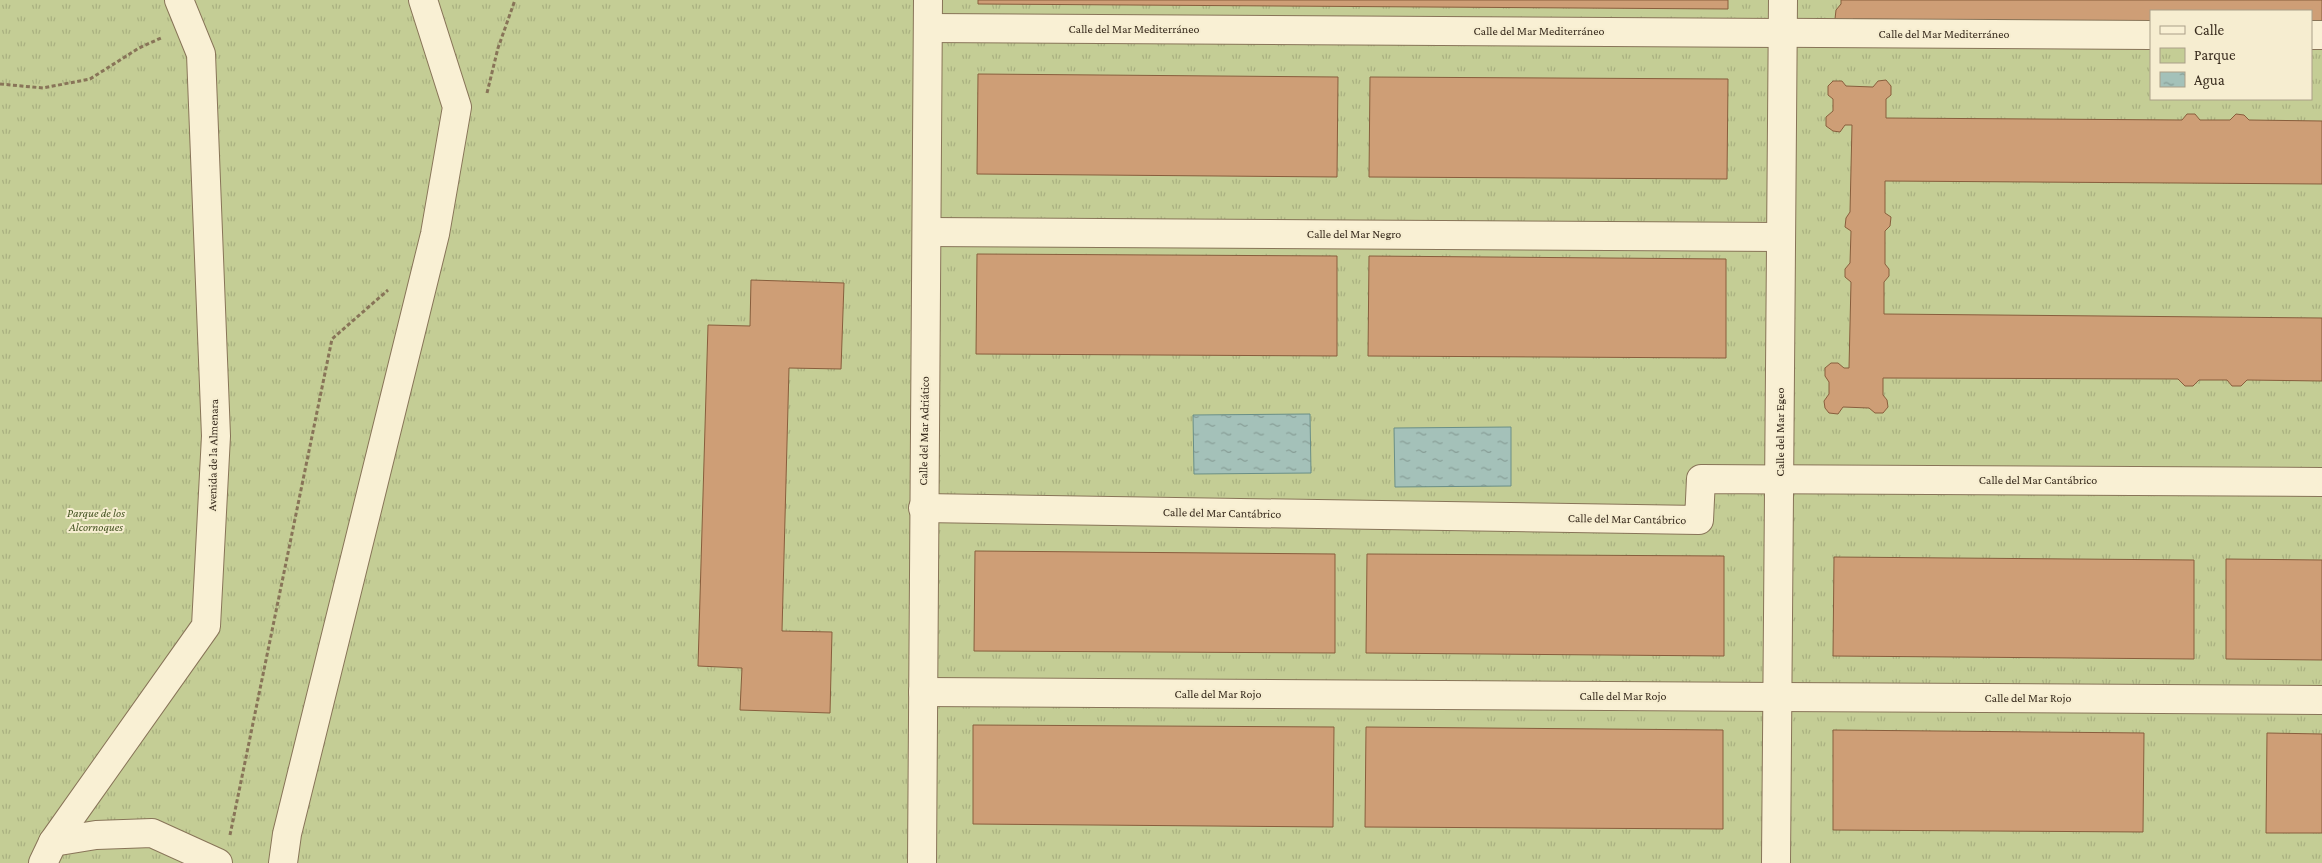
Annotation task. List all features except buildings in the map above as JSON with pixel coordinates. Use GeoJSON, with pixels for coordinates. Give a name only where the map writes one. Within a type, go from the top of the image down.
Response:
{"type":"FeatureCollection","features":[{"type":"Feature","properties":{"kind":"street","name":"Avenida de la Almenara"},"geometry":{"type":"LineString","coordinates":[[48,852],[206,626],[216,436],[201,54],[179,0]]}},
{"type":"Feature","properties":{"kind":"street","name":"Calle del Mar Adriático"},"geometry":{"type":"LineString","coordinates":[[922,863],[928,0]]}},
{"type":"Feature","properties":{"kind":"street","name":"Calle del Mar Egeo"},"geometry":{"type":"LineString","coordinates":[[1776,863],[1782,0]]}},
{"type":"Feature","properties":{"kind":"street"},"geometry":{"type":"LineString","coordinates":[[283,863],[287,834],[435,234],[457,107],[427,3]]}},
{"type":"Feature","properties":{"kind":"street","name":"Calle del Mar Mediterráneo"},"geometry":{"type":"LineString","coordinates":[[928,28],[2150,35]]}},
{"type":"Feature","properties":{"kind":"street","name":"Calle del Mar Negro"},"geometry":{"type":"LineString","coordinates":[[927,232],[1781,237]]}},
{"type":"Feature","properties":{"kind":"street","name":"Calle del Mar Cantábrico"},"geometry":{"type":"LineString","coordinates":[[923,508],[1699,520],[1701,479],[2322,482]]}},
{"type":"Feature","properties":{"kind":"street","name":"Calle del Mar Rojo"},"geometry":{"type":"LineString","coordinates":[[924,692],[2322,700]]}},
{"type":"Feature","properties":{"kind":"street"},"geometry":{"type":"LineString","coordinates":[[48,852],[96,835],[152,833],[223,853]]}},
{"type":"Feature","properties":{"kind":"path"},"geometry":{"type":"LineString","coordinates":[[486,96],[498,48],[515,0]]}},
{"type":"Feature","properties":{"kind":"path"},"geometry":{"type":"LineString","coordinates":[[0,84],[43,88],[90,79],[139,48],[189,25]]}},
{"type":"Feature","properties":{"kind":"path"},"geometry":{"type":"LineString","coordinates":[[223,853],[332,340],[394,284],[422,285]]}},
{"type":"Feature","properties":{"kind":"green space","name":"Parque de los Alcornoques"},"geometry":{"type":"Polygon","coordinates":[[[0,0],[2322,0],[2322,863],[0,863],[0,0]]]}},
{"type":"Feature","properties":{"kind":"water"},"geometry":{"type":"Polygon","coordinates":[[[1310,414],[1311,473],[1194,474],[1193,415],[1310,414]]]}},
{"type":"Feature","properties":{"kind":"water"},"geometry":{"type":"Polygon","coordinates":[[[1511,427],[1511,486],[1395,487],[1394,428],[1511,427]]]}}]}
